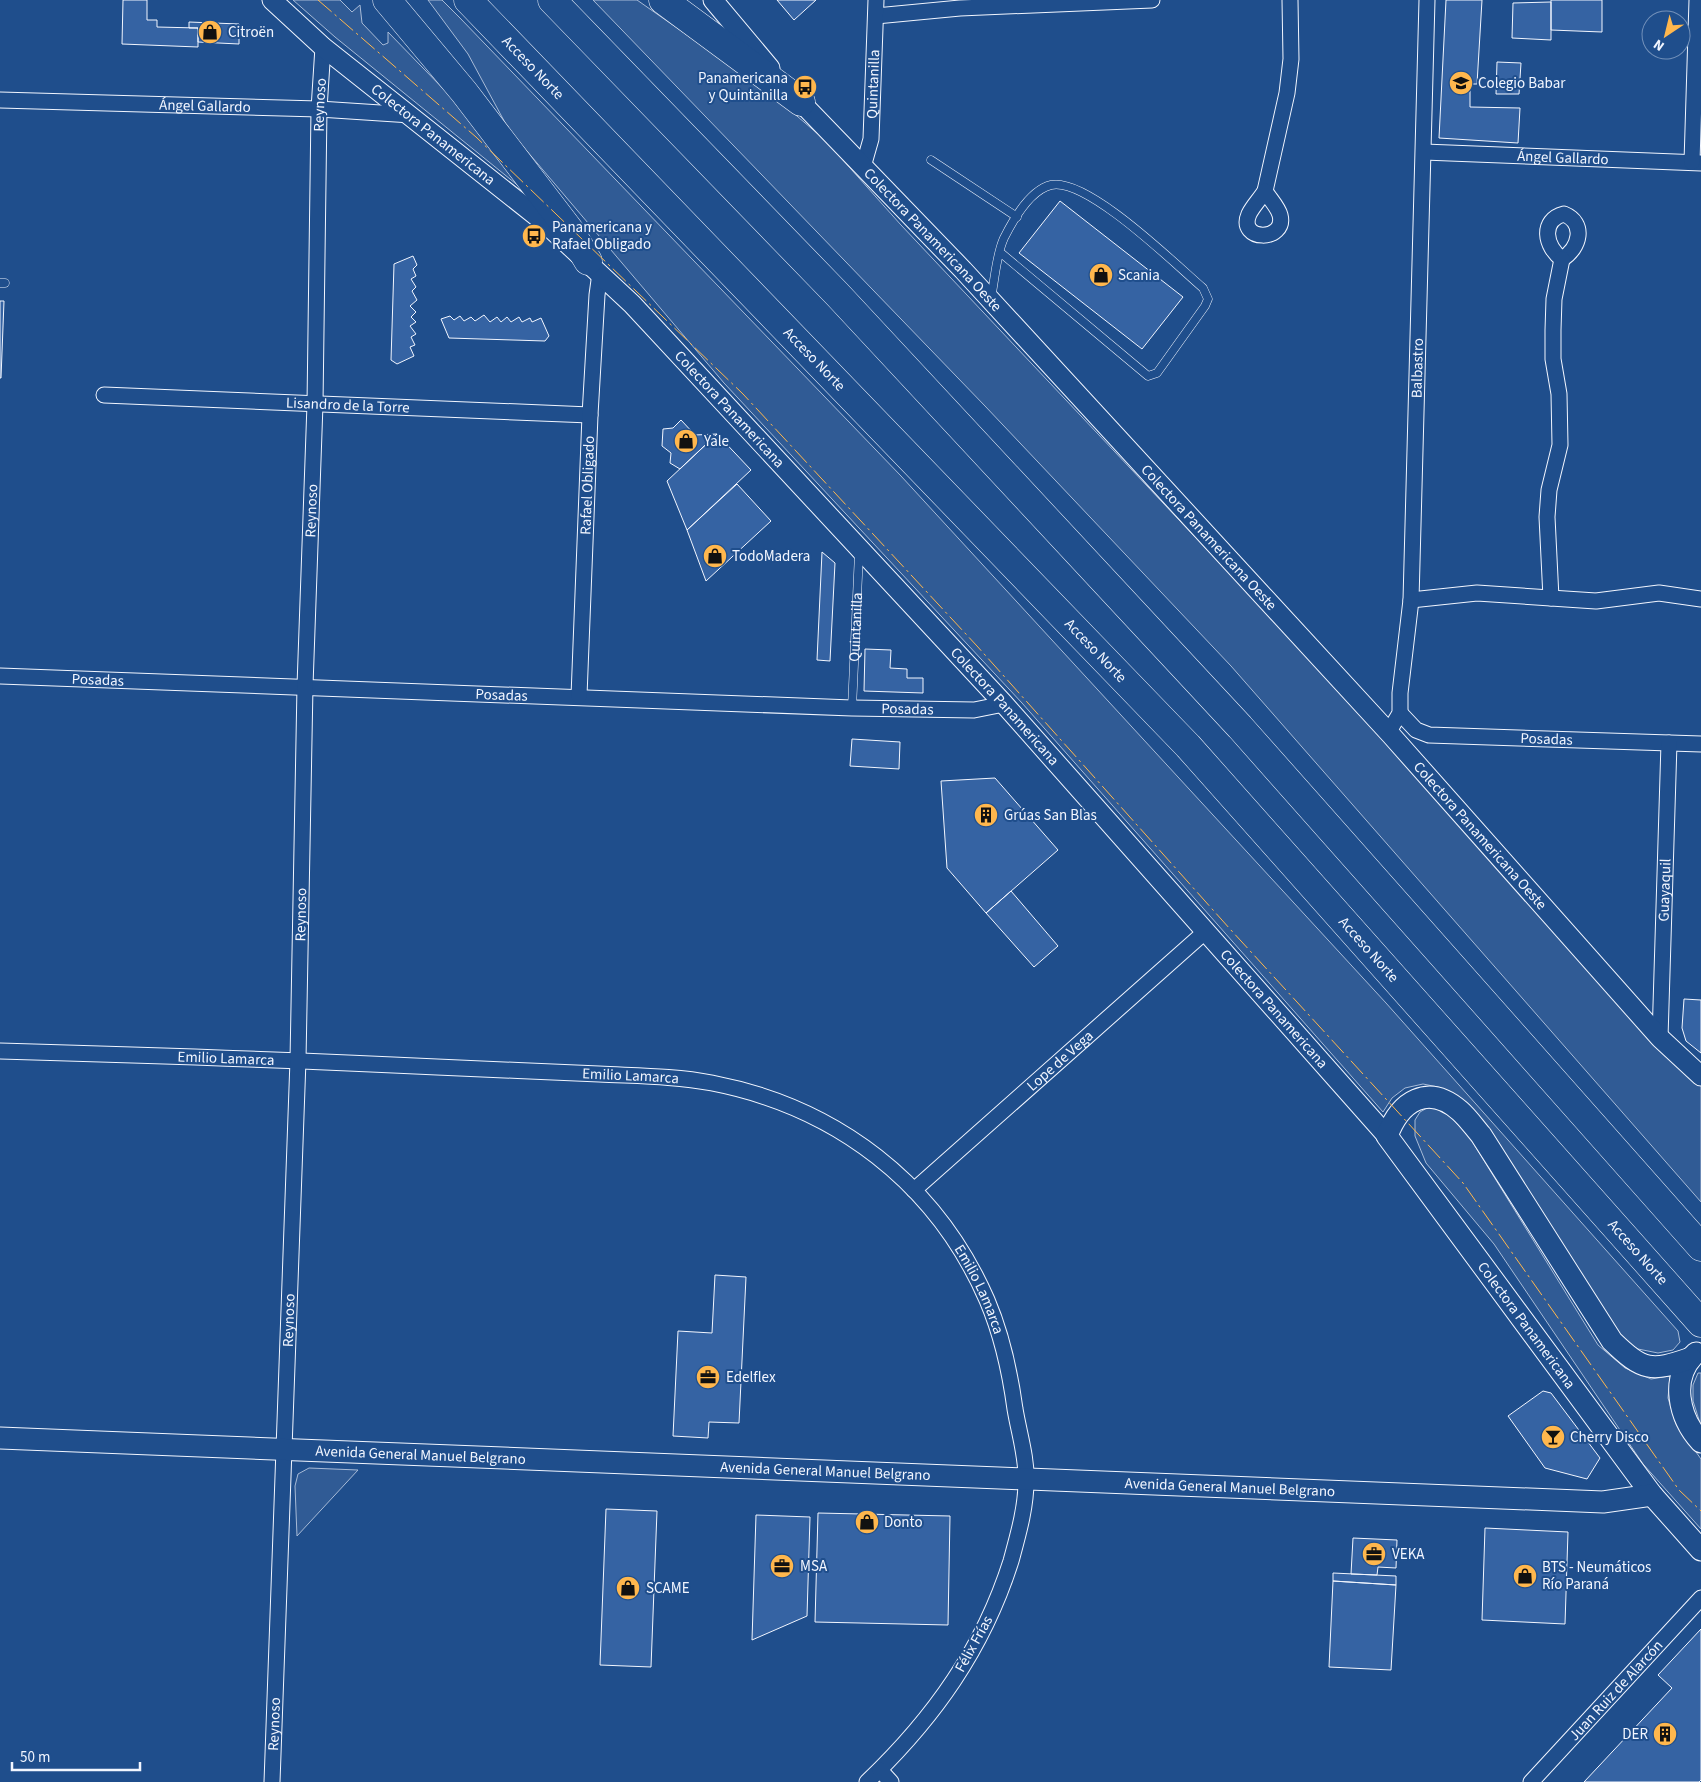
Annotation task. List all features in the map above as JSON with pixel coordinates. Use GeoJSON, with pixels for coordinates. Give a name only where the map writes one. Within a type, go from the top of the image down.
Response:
{"type":"FeatureCollection","features":[{"type":"Feature","properties":{"kind":"highway"},"geometry":{"type":"LineString","coordinates":[[387,0],[470,100],[571,232],[594,267]]}},
{"type":"Feature","properties":{"kind":"highway","name":"Acceso Norte"},"geometry":{"type":"LineString","coordinates":[[468,0],[1188,746],[1701,1323]]}},
{"type":"Feature","properties":{"kind":"highway"},"geometry":{"type":"LineString","coordinates":[[552,0],[837,294],[1240,727],[1701,1247]]}},
{"type":"Feature","properties":{"kind":"highway"},"geometry":{"type":"LineString","coordinates":[[663,0],[801,102]]}},
{"type":"Feature","properties":{"kind":"main road"},"geometry":{"type":"LineString","coordinates":[[1387,1136],[1397,1113],[1407,1104],[1420,1098],[1432,1097],[1443,1100],[1460,1111],[1481,1135],[1612,1341],[1631,1359],[1645,1366],[1662,1368],[1694,1355]]}},
{"type":"Feature","properties":{"kind":"main road","name":"Colectora Panamericana"},"geometry":{"type":"LineString","coordinates":[[1387,1136],[1652,1495],[1701,1550]]}},
{"type":"Feature","properties":{"kind":"main road"},"geometry":{"type":"LineString","coordinates":[[1694,1355],[1681,1375],[1679,1391],[1683,1414],[1701,1442]]}},
{"type":"Feature","properties":{"kind":"main road","name":"Avenida General Manuel Belgrano"},"geometry":{"type":"LineString","coordinates":[[0,1438],[1604,1502],[1652,1495]]}},
{"type":"Feature","properties":{"kind":"street","name":"Colectora Panamericana"},"geometry":{"type":"LineString","coordinates":[[272,0],[323,47],[544,222],[632,304],[1004,704],[1387,1136]]}},
{"type":"Feature","properties":{"kind":"street","name":"Colectora Panamericana Oeste"},"geometry":{"type":"LineString","coordinates":[[713,0],[739,34],[801,102],[990,300],[1388,733],[1660,1038],[1701,1076]]}},
{"type":"Feature","properties":{"kind":"street","name":"Quintanilla"},"geometry":{"type":"LineString","coordinates":[[863,167],[872,138],[876,0]]}},
{"type":"Feature","properties":{"kind":"street"},"geometry":{"type":"LineString","coordinates":[[876,16],[960,8],[1152,0]]}},
{"type":"Feature","properties":{"kind":"street"},"geometry":{"type":"LineString","coordinates":[[1265,191],[1287,93],[1290,59],[1290,0]]}},
{"type":"Feature","properties":{"kind":"street","name":"Balbastro"},"geometry":{"type":"LineString","coordinates":[[1388,733],[1400,713],[1400,693],[1411,600],[1427,0]]}},
{"type":"Feature","properties":{"kind":"street"},"geometry":{"type":"LineString","coordinates":[[1696,162],[1697,0]]}},
{"type":"Feature","properties":{"kind":"street","name":"Reynoso"},"geometry":{"type":"LineString","coordinates":[[272,1782],[298,1060],[305,686],[315,404],[319,109],[323,47]]}},
{"type":"Feature","properties":{"kind":"street","name":"Ángel Gallardo"},"geometry":{"type":"LineString","coordinates":[[0,100],[319,109],[411,115]]}},
{"type":"Feature","properties":{"kind":"street","name":"Ángel Gallardo"},"geometry":{"type":"LineString","coordinates":[[1424,152],[1696,162]]}},
{"type":"Feature","properties":{"kind":"street"},"geometry":{"type":"LineString","coordinates":[[1550,598],[1547,517],[1549,490],[1560,444],[1559,394],[1553,359],[1554,299],[1562,259]]}},
{"type":"Feature","properties":{"kind":"street","name":"Rafael Obligado"},"geometry":{"type":"LineString","coordinates":[[579,696],[596,295],[594,267]]}},
{"type":"Feature","properties":{"kind":"street","name":"Lisandro de la Torre"},"geometry":{"type":"LineString","coordinates":[[104,395],[590,415]]}},
{"type":"Feature","properties":{"kind":"street"},"geometry":{"type":"LineString","coordinates":[[1411,600],[1477,593],[1596,601],[1660,593],[1701,599]]}},
{"type":"Feature","properties":{"kind":"street","name":"Posadas"},"geometry":{"type":"LineString","coordinates":[[0,676],[579,696],[852,708],[974,710],[1004,704]]}},
{"type":"Feature","properties":{"kind":"street","name":"Posadas"},"geometry":{"type":"LineString","coordinates":[[1400,713],[1416,730],[1429,735],[1701,744]]}},
{"type":"Feature","properties":{"kind":"street","name":"Guayaquil"},"geometry":{"type":"LineString","coordinates":[[1660,1038],[1669,743]]}},
{"type":"Feature","properties":{"kind":"street","name":"Lope de Vega"},"geometry":{"type":"LineString","coordinates":[[914,1190],[1206,932]]}},
{"type":"Feature","properties":{"kind":"street","name":"Emilio Lamarca"},"geometry":{"type":"LineString","coordinates":[[0,1051],[298,1060],[683,1078],[713,1083],[789,1104],[820,1119],[860,1143],[886,1163],[936,1215],[951,1237],[986,1298],[1005,1354],[1027,1478]]}},
{"type":"Feature","properties":{"kind":"street","name":"Félix Frías"},"geometry":{"type":"LineString","coordinates":[[867,1782],[880,1770],[944,1696],[968,1662],[987,1625],[1001,1591],[1022,1522],[1027,1478]]}},
{"type":"Feature","properties":{"kind":"street","name":"Juan Ruiz de Alarcón"},"geometry":{"type":"LineString","coordinates":[[1532,1782],[1701,1598]]}},
{"type":"Feature","properties":{"kind":"street"},"geometry":{"type":"LineString","coordinates":[[880,1770],[891,1782]]}},
{"type":"Feature","properties":{"kind":"lane"},"geometry":{"type":"LineString","coordinates":[[931,160],[1017,218]]}},
{"type":"Feature","properties":{"kind":"lane"},"geometry":{"type":"LineString","coordinates":[[990,300],[1004,239],[1017,218],[1039,190],[1062,184],[1080,190],[1107,206],[1204,288],[1208,298],[1205,306],[1157,373],[1148,376],[1001,253]]}},
{"type":"Feature","properties":{"kind":"lane","name":"Quintanilla"},"geometry":{"type":"LineString","coordinates":[[852,708],[859,546]]}},
{"type":"Feature","properties":{"kind":"shaded area"},"geometry":{"type":"Polygon","coordinates":[[[293,0],[340,0],[352,12],[360,5],[362,23],[383,45],[388,43],[388,32],[457,103],[542,205],[335,37],[293,0]]]}},
{"type":"Feature","properties":{"kind":"shaded area"},"geometry":{"type":"Polygon","coordinates":[[[428,0],[442,0],[460,18],[901,476],[1386,1003],[1678,1331],[1680,1342],[1673,1350],[1658,1353],[1638,1349],[1626,1342],[1610,1324],[1457,1097],[1438,1087],[1423,1084],[1405,1088],[1392,1098],[1383,1112],[1022,703],[724,383],[509,130],[468,54],[428,0]]]}},
{"type":"Feature","properties":{"kind":"shaded area"},"geometry":{"type":"Polygon","coordinates":[[[593,0],[637,0],[770,93],[825,140],[901,225],[1426,782],[1701,1082],[1701,1202],[1231,666],[985,406],[593,0]]]}},
{"type":"Feature","properties":{"kind":"shaded area"},"geometry":{"type":"Polygon","coordinates":[[[1427,1108],[1437,1109],[1450,1116],[1470,1138],[1598,1345],[1625,1368],[1651,1379],[1670,1376],[1668,1398],[1676,1424],[1701,1459],[1701,1529],[1643,1464],[1494,1244],[1426,1163],[1415,1136],[1415,1120],[1420,1112],[1427,1108]]]}},
{"type":"Feature","properties":{"kind":"shaded area"},"geometry":{"type":"Polygon","coordinates":[[[1698,1373],[1701,1373],[1701,1426],[1693,1401],[1693,1385],[1698,1373]]]}},
{"type":"Feature","properties":{"kind":"shaded area"},"geometry":{"type":"Polygon","coordinates":[[[309,1468],[358,1470],[297,1536],[295,1486],[298,1474],[309,1468]]]}},
{"type":"Feature","properties":{"kind":"building"},"geometry":{"type":"Polygon","coordinates":[[[123,0],[147,0],[147,20],[157,20],[157,27],[198,28],[198,47],[122,44],[123,0]]]}},
{"type":"Feature","properties":{"kind":"building"},"geometry":{"type":"Polygon","coordinates":[[[777,0],[816,0],[794,20],[777,0]]]}},
{"type":"Feature","properties":{"kind":"building"},"geometry":{"type":"Polygon","coordinates":[[[1446,0],[1482,0],[1477,84],[1470,84],[1470,107],[1520,108],[1518,143],[1439,138],[1446,0]]]}},
{"type":"Feature","properties":{"kind":"building"},"geometry":{"type":"Polygon","coordinates":[[[1551,0],[1602,0],[1602,32],[1551,30],[1551,0]]]}},
{"type":"Feature","properties":{"kind":"building"},"geometry":{"type":"Polygon","coordinates":[[[1551,2],[1551,40],[1512,38],[1513,3],[1551,2]]]}},
{"type":"Feature","properties":{"kind":"building"},"geometry":{"type":"Polygon","coordinates":[[[189,22],[239,24],[239,44],[198,42],[198,28],[189,28],[189,22]]]}},
{"type":"Feature","properties":{"kind":"building"},"geometry":{"type":"Polygon","coordinates":[[[1497,62],[1521,63],[1519,94],[1496,94],[1497,62]]]}},
{"type":"Feature","properties":{"kind":"building","name":"Scania"},"geometry":{"type":"Polygon","coordinates":[[[1060,201],[1183,297],[1142,349],[1019,253],[1060,201]]]}},
{"type":"Feature","properties":{"kind":"building"},"geometry":{"type":"Polygon","coordinates":[[[413,256],[417,265],[413,269],[416,276],[411,279],[416,287],[412,291],[417,300],[410,306],[416,312],[411,317],[416,322],[410,326],[416,334],[411,337],[415,345],[410,347],[414,356],[397,364],[391,360],[394,264],[413,256]]]}},
{"type":"Feature","properties":{"kind":"building"},"geometry":{"type":"Polygon","coordinates":[[[0,301],[4,301],[1,378],[0,378],[0,301]]]}},
{"type":"Feature","properties":{"kind":"building"},"geometry":{"type":"Polygon","coordinates":[[[484,315],[490,322],[497,317],[501,322],[507,317],[511,322],[519,317],[522,322],[530,318],[532,322],[541,318],[549,336],[545,341],[449,338],[441,319],[450,316],[454,320],[460,316],[464,321],[471,317],[475,321],[484,315]]]}},
{"type":"Feature","properties":{"kind":"building","name":"Yale"},"geometry":{"type":"Polygon","coordinates":[[[681,420],[695,435],[717,434],[680,469],[670,463],[671,453],[662,446],[663,429],[673,428],[681,420]]]}},
{"type":"Feature","properties":{"kind":"building","name":"TodoMadera"},"geometry":{"type":"Polygon","coordinates":[[[717,434],[751,470],[687,530],[667,481],[717,434]]]}},
{"type":"Feature","properties":{"kind":"building","name":"TodoMadera"},"geometry":{"type":"Polygon","coordinates":[[[737,484],[771,521],[706,581],[687,530],[737,484]]]}},
{"type":"Feature","properties":{"kind":"building"},"geometry":{"type":"Polygon","coordinates":[[[822,552],[835,563],[830,661],[817,660],[822,552]]]}},
{"type":"Feature","properties":{"kind":"building"},"geometry":{"type":"Polygon","coordinates":[[[865,649],[891,650],[890,668],[907,669],[907,678],[923,678],[923,693],[864,691],[865,649]]]}},
{"type":"Feature","properties":{"kind":"building"},"geometry":{"type":"Polygon","coordinates":[[[852,739],[900,742],[899,769],[850,766],[852,739]]]}},
{"type":"Feature","properties":{"kind":"building","name":"Grúas San Blas"},"geometry":{"type":"Polygon","coordinates":[[[995,778],[1058,850],[986,913],[947,868],[941,781],[995,778]]]}},
{"type":"Feature","properties":{"kind":"building"},"geometry":{"type":"Polygon","coordinates":[[[1011,891],[1058,946],[1034,967],[986,913],[1011,891]]]}},
{"type":"Feature","properties":{"kind":"building"},"geometry":{"type":"Polygon","coordinates":[[[1684,999],[1701,1000],[1701,1053],[1686,1041],[1682,1028],[1684,999]]]}},
{"type":"Feature","properties":{"kind":"building","name":"Edelflex"},"geometry":{"type":"Polygon","coordinates":[[[715,1275],[746,1277],[739,1423],[709,1422],[708,1438],[673,1436],[678,1331],[712,1333],[715,1275]]]}},
{"type":"Feature","properties":{"kind":"building","name":"Cherry Disco"},"geometry":{"type":"Polygon","coordinates":[[[1543,1391],[1551,1393],[1600,1458],[1587,1479],[1545,1468],[1508,1416],[1543,1391]]]}},
{"type":"Feature","properties":{"kind":"building","name":"SCAME"},"geometry":{"type":"Polygon","coordinates":[[[606,1509],[657,1511],[651,1667],[600,1665],[606,1509]]]}},
{"type":"Feature","properties":{"kind":"building"},"geometry":{"type":"Polygon","coordinates":[[[818,1513],[950,1516],[948,1625],[815,1622],[818,1513]]]}},
{"type":"Feature","properties":{"kind":"building","name":"MSA"},"geometry":{"type":"Polygon","coordinates":[[[756,1515],[810,1517],[807,1616],[752,1640],[756,1515]]]}},
{"type":"Feature","properties":{"kind":"building","name":"BTS - Neumáticos Río Paraná"},"geometry":{"type":"Polygon","coordinates":[[[1485,1528],[1568,1532],[1565,1624],[1482,1620],[1485,1528]]]}},
{"type":"Feature","properties":{"kind":"building","name":"VEKA"},"geometry":{"type":"Polygon","coordinates":[[[1353,1538],[1397,1540],[1396,1568],[1378,1567],[1377,1575],[1351,1574],[1353,1538]]]}},
{"type":"Feature","properties":{"kind":"building"},"geometry":{"type":"Polygon","coordinates":[[[1333,1573],[1396,1576],[1396,1585],[1333,1581],[1333,1573]]]}},
{"type":"Feature","properties":{"kind":"building"},"geometry":{"type":"Polygon","coordinates":[[[1333,1581],[1396,1585],[1391,1670],[1329,1667],[1333,1581]]]}},
{"type":"Feature","properties":{"kind":"building","name":"DER"},"geometry":{"type":"Polygon","coordinates":[[[1701,1629],[1701,1780],[1699,1782],[1584,1782],[1672,1688],[1658,1675],[1701,1629]]]}},
{"type":"Feature","properties":{"kind":"power"},"geometry":{"type":"LineString","coordinates":[[318,0],[476,137],[743,394],[977,646],[1230,929],[1463,1183],[1679,1490],[1701,1511]]}},
{"type":"Feature","properties":{"kind":"place","name":"Citroën"},"geometry":{"type":"Point","coordinates":[210,32]}},
{"type":"Feature","properties":{"kind":"place","name":"Colegio Babar"},"geometry":{"type":"Point","coordinates":[1461,83]}},
{"type":"Feature","properties":{"kind":"place","name":"Panamericana y Quintanilla"},"geometry":{"type":"Point","coordinates":[805,87]}},
{"type":"Feature","properties":{"kind":"place","name":"Panamericana y Rafael Obligado"},"geometry":{"type":"Point","coordinates":[534,236]}},
{"type":"Feature","properties":{"kind":"place","name":"Scania"},"geometry":{"type":"Point","coordinates":[1101,275]}},
{"type":"Feature","properties":{"kind":"place","name":"Yale"},"geometry":{"type":"Point","coordinates":[686,441]}},
{"type":"Feature","properties":{"kind":"place","name":"TodoMadera"},"geometry":{"type":"Point","coordinates":[715,556]}},
{"type":"Feature","properties":{"kind":"place","name":"Grúas San Blas"},"geometry":{"type":"Point","coordinates":[986,815]}},
{"type":"Feature","properties":{"kind":"place","name":"Edelflex"},"geometry":{"type":"Point","coordinates":[708,1377]}},
{"type":"Feature","properties":{"kind":"place","name":"Cherry Disco"},"geometry":{"type":"Point","coordinates":[1553,1437]}},
{"type":"Feature","properties":{"kind":"place","name":"Donto"},"geometry":{"type":"Point","coordinates":[867,1522]}},
{"type":"Feature","properties":{"kind":"place","name":"VEKA"},"geometry":{"type":"Point","coordinates":[1374,1554]}},
{"type":"Feature","properties":{"kind":"place","name":"MSA"},"geometry":{"type":"Point","coordinates":[782,1566]}},
{"type":"Feature","properties":{"kind":"place","name":"BTS - Neumáticos Río Paraná"},"geometry":{"type":"Point","coordinates":[1525,1576]}},
{"type":"Feature","properties":{"kind":"place","name":"SCAME"},"geometry":{"type":"Point","coordinates":[628,1588]}},
{"type":"Feature","properties":{"kind":"place","name":"DER"},"geometry":{"type":"Point","coordinates":[1665,1734]}}]}
